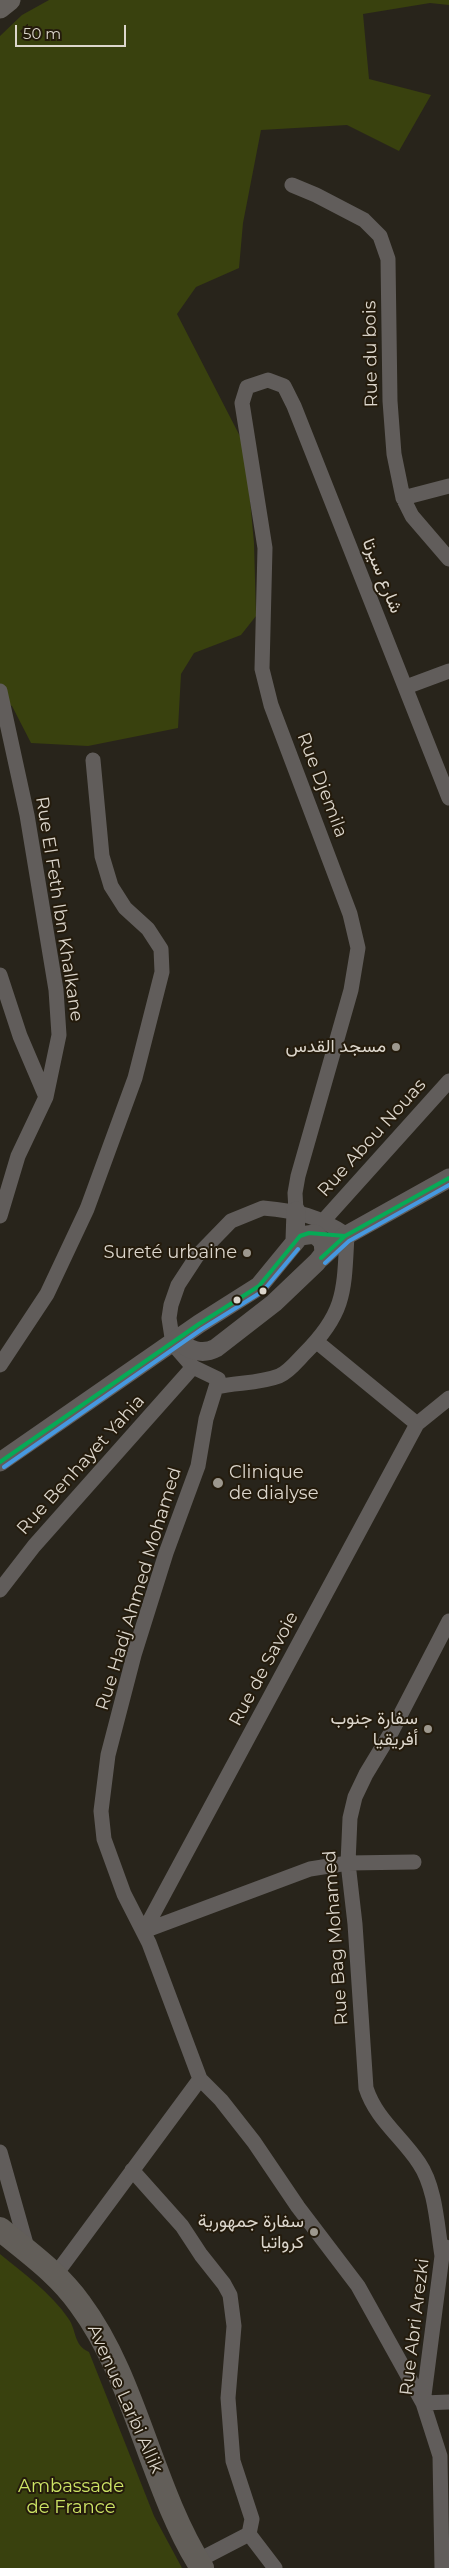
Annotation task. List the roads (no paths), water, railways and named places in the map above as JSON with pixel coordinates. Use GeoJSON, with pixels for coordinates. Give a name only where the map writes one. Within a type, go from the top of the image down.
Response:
{"type":"FeatureCollection","features":[{"type":"Feature","properties":{"kind":"main road"},"geometry":{"type":"LineString","coordinates":[[0,8],[10,0]]}},
{"type":"Feature","properties":{"kind":"main road","name":"Avenue Larbi Allik"},"geometry":{"type":"LineString","coordinates":[[0,2229],[56,2274],[81,2304],[102,2339],[178,2522],[200,2565]]}},
{"type":"Feature","properties":{"kind":"street","name":"Rue du bois"},"geometry":{"type":"LineString","coordinates":[[292,185],[364,220],[380,236],[388,259],[390,401],[394,454],[403,498],[412,516],[449,560]]}},
{"type":"Feature","properties":{"kind":"street","name":"شارع سيرتا"},"geometry":{"type":"LineString","coordinates":[[268,380],[284,386],[294,406],[449,798]]}},
{"type":"Feature","properties":{"kind":"street","name":"Rue Djemila"},"geometry":{"type":"LineString","coordinates":[[268,380],[247,387],[242,403],[265,548],[262,668],[271,705],[350,914],[358,948],[351,990],[298,1176],[295,1193],[296,1211]]}},
{"type":"Feature","properties":{"kind":"street"},"geometry":{"type":"LineString","coordinates":[[403,498],[449,486]]}},
{"type":"Feature","properties":{"kind":"street"},"geometry":{"type":"LineString","coordinates":[[406,687],[449,672]]}},
{"type":"Feature","properties":{"kind":"street","name":"Rue El Feth Ibn Khalkane"},"geometry":{"type":"LineString","coordinates":[[0,691],[27,815],[56,990],[59,1035],[46,1097],[18,1156],[0,1216]]}},
{"type":"Feature","properties":{"kind":"street"},"geometry":{"type":"LineString","coordinates":[[0,1365],[47,1294],[87,1209],[135,1078],[162,972],[161,948],[148,929],[125,908],[111,886],[102,856],[93,760]]}},
{"type":"Feature","properties":{"kind":"street"},"geometry":{"type":"LineString","coordinates":[[0,975],[20,1036],[46,1097]]}},
{"type":"Feature","properties":{"kind":"street","name":"Rue Abou Nouas"},"geometry":{"type":"LineString","coordinates":[[324,1220],[449,1081]]}},
{"type":"Feature","properties":{"kind":"street"},"geometry":{"type":"LineString","coordinates":[[176,1341],[188,1348],[211,1347],[274,1303],[346,1235],[449,1178]]}},
{"type":"Feature","properties":{"kind":"street"},"geometry":{"type":"LineString","coordinates":[[263,1208],[296,1211],[324,1220],[346,1235],[342,1299],[336,1316],[317,1342],[281,1375],[256,1383],[235,1382],[216,1387],[218,1379],[193,1367],[176,1341],[169,1318],[171,1305],[178,1285],[197,1256],[231,1221],[263,1208]]}},
{"type":"Feature","properties":{"kind":"street"},"geometry":{"type":"LineString","coordinates":[[296,1211],[299,1239],[294,1255],[301,1263],[306,1265],[319,1260],[324,1253],[322,1242],[319,1238],[299,1239]]}},
{"type":"Feature","properties":{"kind":"street"},"geometry":{"type":"LineString","coordinates":[[0,1462],[259,1286],[299,1239],[346,1235]]}},
{"type":"Feature","properties":{"kind":"street"},"geometry":{"type":"LineString","coordinates":[[199,1325],[209,1322],[218,1326],[222,1335],[211,1347]]}},
{"type":"Feature","properties":{"kind":"street"},"geometry":{"type":"LineString","coordinates":[[317,1342],[417,1424],[449,1398]]}},
{"type":"Feature","properties":{"kind":"street","name":"Rue Benhayet Yahia"},"geometry":{"type":"LineString","coordinates":[[0,1590],[34,1546],[193,1367]]}},
{"type":"Feature","properties":{"kind":"street","name":"Rue Hadj Ahmed Mohamed"},"geometry":{"type":"LineString","coordinates":[[216,1387],[206,1419],[198,1466],[166,1553],[134,1655],[108,1755],[101,1811],[104,1839],[124,1894],[144,1931],[200,2080],[220,2100],[254,2142],[298,2207],[358,2286],[423,2403]]}},
{"type":"Feature","properties":{"kind":"street","name":"Rue de Savoie"},"geometry":{"type":"LineString","coordinates":[[144,1931],[417,1424]]}},
{"type":"Feature","properties":{"kind":"street","name":"Rue Bag Mohamed"},"geometry":{"type":"LineString","coordinates":[[442,2256],[428,2181],[419,2163],[372,2106],[366,2088],[355,1924],[348,1863],[348,1839],[355,1797],[449,1621]]}},
{"type":"Feature","properties":{"kind":"street"},"geometry":{"type":"LineString","coordinates":[[144,1931],[310,1869],[348,1863],[414,1862]]}},
{"type":"Feature","properties":{"kind":"street"},"geometry":{"type":"LineString","coordinates":[[56,2274],[200,2080]]}},
{"type":"Feature","properties":{"kind":"street"},"geometry":{"type":"LineString","coordinates":[[0,2152],[28,2251]]}},
{"type":"Feature","properties":{"kind":"street"},"geometry":{"type":"LineString","coordinates":[[132,2170],[182,2226],[230,2295],[234,2326],[228,2398],[233,2461],[252,2519],[249,2534],[200,2565]]}},
{"type":"Feature","properties":{"kind":"street","name":"Rue Abri Arezki"},"geometry":{"type":"LineString","coordinates":[[442,2568],[440,2456],[423,2403],[442,2256],[449,2240]]}},
{"type":"Feature","properties":{"kind":"street"},"geometry":{"type":"LineString","coordinates":[[423,2403],[449,2402]]}},
{"type":"Feature","properties":{"kind":"street"},"geometry":{"type":"LineString","coordinates":[[249,2534],[275,2568]]}},
{"type":"Feature","properties":{"kind":"place","name":"مسجد القدس"},"geometry":{"type":"Point","coordinates":[396,1047]}},
{"type":"Feature","properties":{"kind":"place","name":"Sureté urbaine"},"geometry":{"type":"Point","coordinates":[247,1253]}},
{"type":"Feature","properties":{"kind":"place","name":"Clinique de dialyse"},"geometry":{"type":"Point","coordinates":[218,1483]}},
{"type":"Feature","properties":{"kind":"place","name":"سفارة جنوب أفريقيا"},"geometry":{"type":"Point","coordinates":[428,1729]}},
{"type":"Feature","properties":{"kind":"place","name":"سفارة جمهورية كرواتيا"},"geometry":{"type":"Point","coordinates":[314,2232]}},
{"type":"Feature","properties":{"kind":"park label","name":"Ambassade de France"},"geometry":{"type":"Point","coordinates":[71,2497]}}]}
